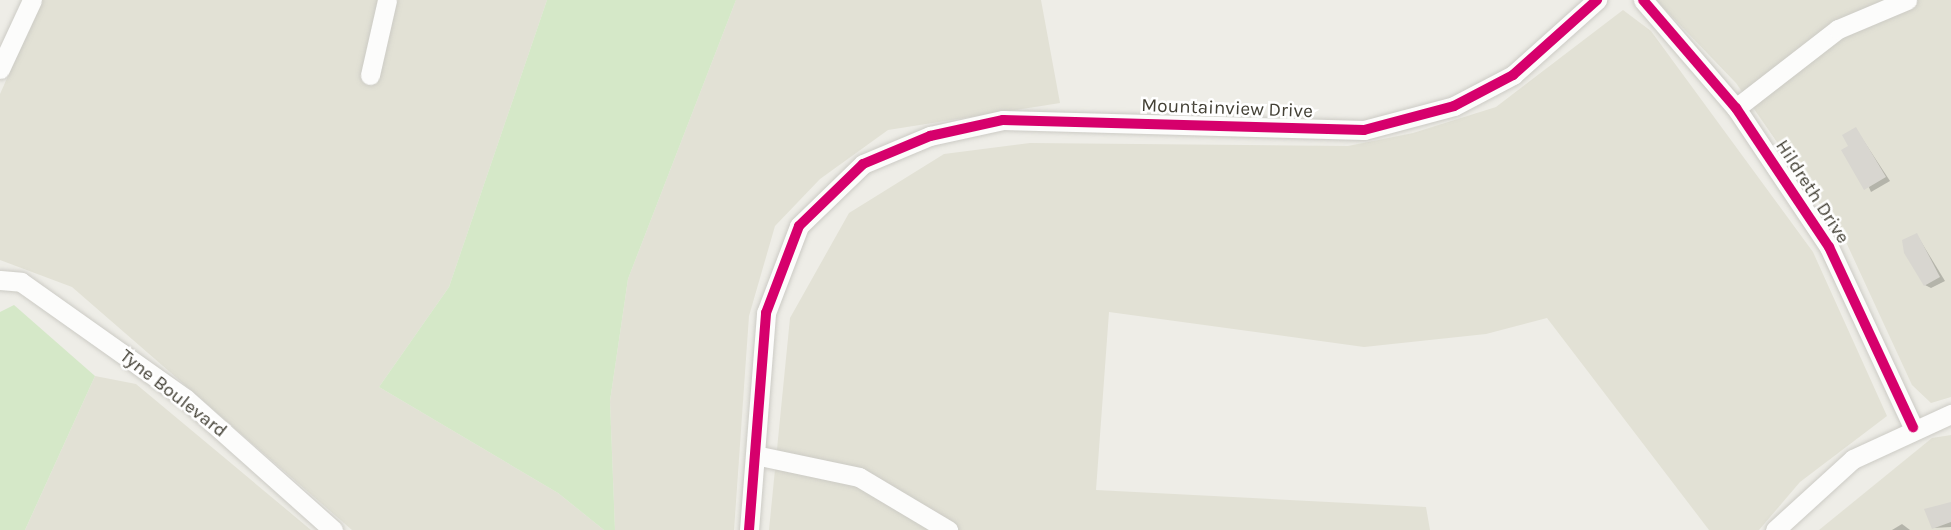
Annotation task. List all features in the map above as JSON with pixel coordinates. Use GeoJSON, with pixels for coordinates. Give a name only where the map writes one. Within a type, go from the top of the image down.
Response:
{"type":"FeatureCollection","features":[{"type":"Feature","properties":{"kind":"street"},"geometry":{"type":"LineString","coordinates":[[0,69],[32,0]]}},
{"type":"Feature","properties":{"kind":"street"},"geometry":{"type":"LineString","coordinates":[[370,75],[387,0]]}},
{"type":"Feature","properties":{"kind":"street","name":"Mountainview Drive"},"geometry":{"type":"LineString","coordinates":[[755,455],[766,313],[799,226],[832,189],[863,164],[930,136],[1003,120],[1364,130],[1454,106],[1513,75],[1597,0]]}},
{"type":"Feature","properties":{"kind":"street","name":"Hildreth Drive"},"geometry":{"type":"LineString","coordinates":[[1643,0],[1737,107],[1829,247],[1913,426]]}},
{"type":"Feature","properties":{"kind":"street"},"geometry":{"type":"LineString","coordinates":[[1737,107],[1838,29],[1907,0]]}},
{"type":"Feature","properties":{"kind":"street","name":"Tyne Boulevard"},"geometry":{"type":"LineString","coordinates":[[0,280],[21,282],[186,399],[332,530]]}},
{"type":"Feature","properties":{"kind":"street"},"geometry":{"type":"LineString","coordinates":[[1775,530],[1837,471],[1913,426],[1951,414]]}},
{"type":"Feature","properties":{"kind":"street"},"geometry":{"type":"LineString","coordinates":[[749,530],[755,455],[859,477],[948,530]]}},
{"type":"Feature","properties":{"kind":"shaded area"},"geometry":{"type":"Polygon","coordinates":[[[42,0],[547,0],[449,287],[379,387],[558,493],[604,530],[352,530],[72,287],[0,260],[0,94],[42,0]]]}},
{"type":"Feature","properties":{"kind":"shaded area"},"geometry":{"type":"Polygon","coordinates":[[[736,0],[1041,0],[1060,103],[888,130],[820,179],[775,226],[749,316],[734,530],[615,530],[610,401],[628,279],[736,0]]]}},
{"type":"Feature","properties":{"kind":"shaded area"},"geometry":{"type":"Polygon","coordinates":[[[1656,0],[1951,0],[1951,397],[1931,403],[1912,385],[1846,242],[1736,83],[1656,0]]]}},
{"type":"Feature","properties":{"kind":"shaded area"},"geometry":{"type":"Polygon","coordinates":[[[1623,10],[1651,31],[1813,252],[1887,416],[1800,482],[1759,530],[1709,530],[1547,318],[1486,334],[1364,347],[1109,312],[1096,490],[1426,507],[1430,530],[769,530],[790,318],[849,213],[944,154],[1030,143],[1348,146],[1413,133],[1496,107],[1623,10]]]}},
{"type":"Feature","properties":{"kind":"shaded area"},"geometry":{"type":"Polygon","coordinates":[[[95,376],[136,384],[311,530],[25,530],[95,376]]]}},
{"type":"Feature","properties":{"kind":"shaded area"},"geometry":{"type":"Polygon","coordinates":[[[1951,435],[1951,530],[1819,530],[1932,438],[1951,435]]]}},
{"type":"Feature","properties":{"kind":"green space"},"geometry":{"type":"Polygon","coordinates":[[[547,0],[736,0],[628,279],[610,401],[615,530],[604,530],[558,493],[379,387],[449,287],[547,0]]]}},
{"type":"Feature","properties":{"kind":"green space"},"geometry":{"type":"Polygon","coordinates":[[[14,305],[95,376],[25,530],[0,530],[0,312],[14,305]]]}},
{"type":"Feature","properties":{"kind":"building"},"geometry":{"type":"Polygon","coordinates":[[[1856,127],[1886,177],[1864,190],[1841,150],[1848,146],[1842,135],[1856,127]]]}},
{"type":"Feature","properties":{"kind":"building"},"geometry":{"type":"Polygon","coordinates":[[[1917,233],[1940,277],[1924,286],[1904,253],[1902,240],[1917,233]]]}},
{"type":"Feature","properties":{"kind":"building"},"geometry":{"type":"Polygon","coordinates":[[[1951,502],[1951,522],[1932,529],[1924,509],[1951,502]]]}},
{"type":"Feature","properties":{"kind":"cycle path"},"geometry":{"type":"LineString","coordinates":[[749,530],[766,313],[799,226],[863,164],[930,136],[1003,120],[1364,130],[1454,106],[1513,75],[1597,0]]}},
{"type":"Feature","properties":{"kind":"cycle path"},"geometry":{"type":"LineString","coordinates":[[1643,0],[1736,108],[1829,247],[1913,427]]}}]}
